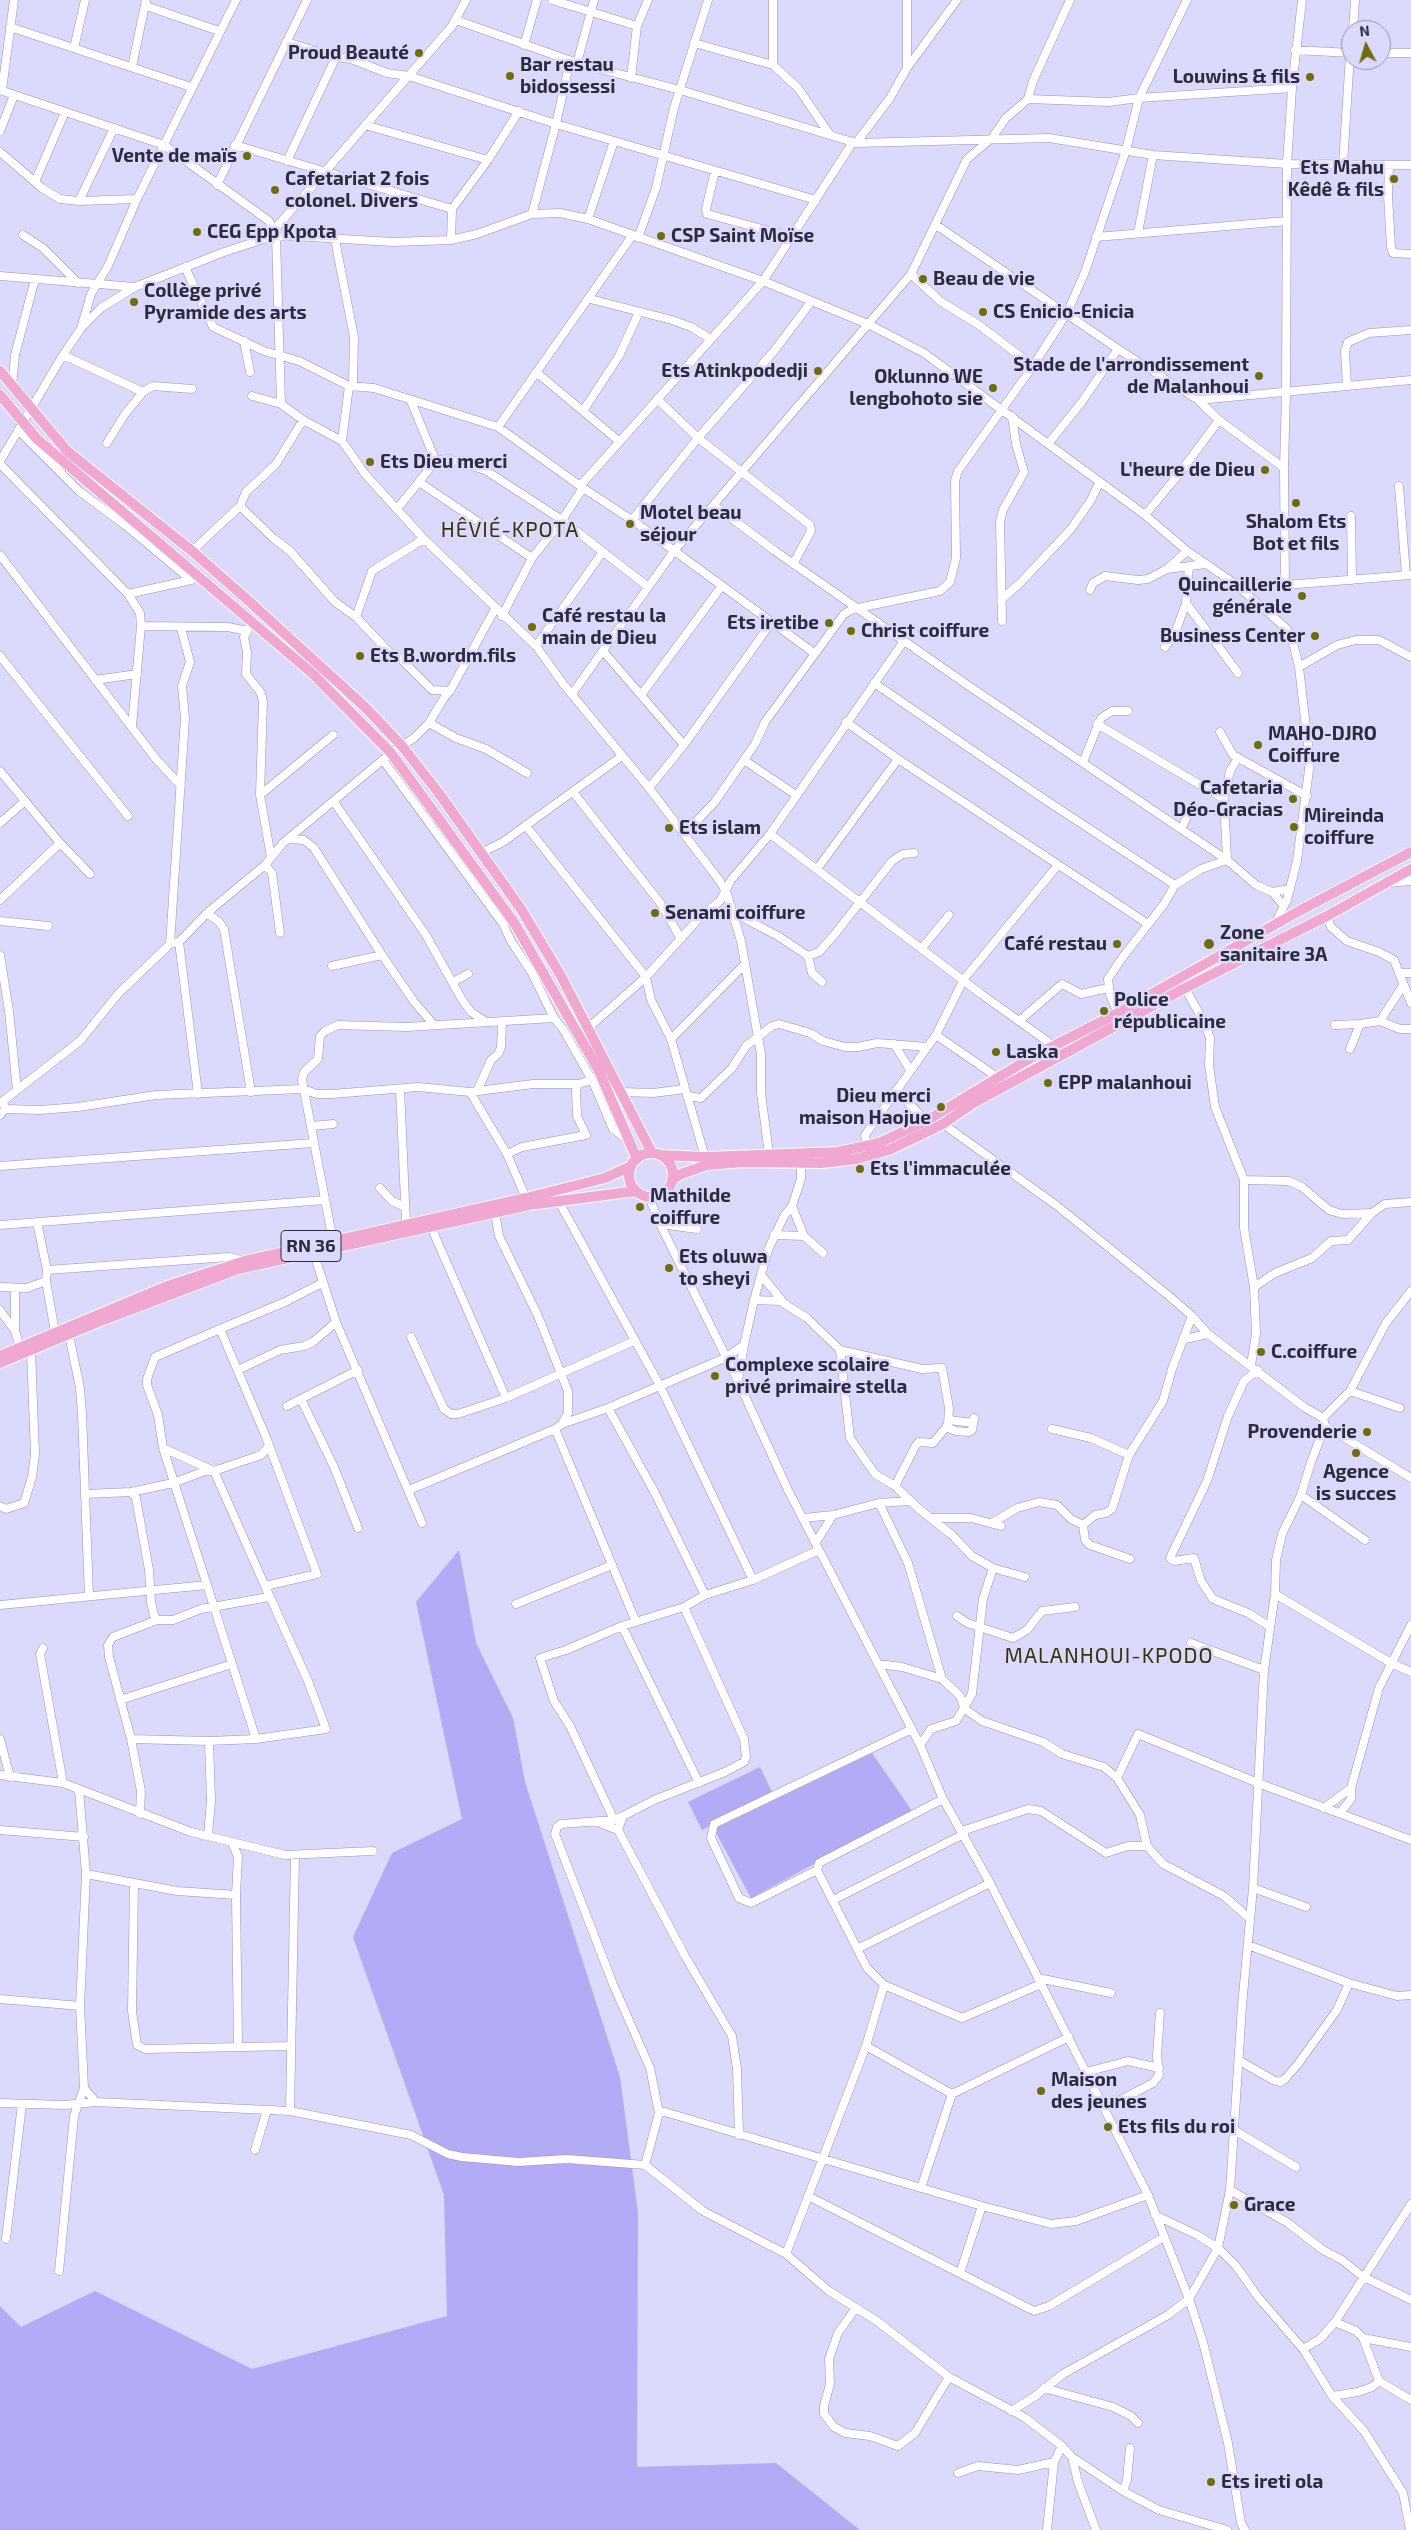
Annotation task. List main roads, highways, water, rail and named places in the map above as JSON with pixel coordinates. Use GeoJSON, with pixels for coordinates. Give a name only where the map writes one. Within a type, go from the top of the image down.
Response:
{"type":"FeatureCollection","features":[{"type":"Feature","properties":{"kind":"main road"},"geometry":{"type":"LineString","coordinates":[[0,371],[67,451],[192,552],[365,707],[402,746],[438,792],[521,910],[562,976],[656,1154],[670,1165],[672,1180],[681,1174],[707,1166],[744,1162],[801,1164],[870,1156],[889,1150],[942,1124],[975,1102],[1184,988],[1327,916],[1411,869]]}},
{"type":"Feature","properties":{"kind":"main road"},"geometry":{"type":"LineString","coordinates":[[0,395],[20,426],[250,626],[313,674],[391,752],[515,924],[598,1070],[630,1141],[634,1163],[629,1177],[636,1191]]}},
{"type":"Feature","properties":{"kind":"main road","name":"RN 36"},"geometry":{"type":"LineString","coordinates":[[0,1356],[168,1286],[245,1261],[526,1198],[605,1178],[656,1154],[705,1157],[838,1152],[866,1147],[926,1121],[998,1077],[1273,928],[1299,911],[1411,852]]}},
{"type":"Feature","properties":{"kind":"main road","name":"RN 36"},"geometry":{"type":"LineString","coordinates":[[0,1363],[127,1310],[238,1269],[314,1254],[413,1229],[431,1227],[558,1200],[636,1191],[642,1196],[650,1197],[664,1192],[672,1180]]}},
{"type":"Feature","properties":{"kind":"place","name":"Proud Beauté"},"geometry":{"type":"Point","coordinates":[419,53]}},
{"type":"Feature","properties":{"kind":"place","name":"Bar restau bidossessi"},"geometry":{"type":"Point","coordinates":[510,76]}},
{"type":"Feature","properties":{"kind":"place","name":"Louwins & fils"},"geometry":{"type":"Point","coordinates":[1310,77]}},
{"type":"Feature","properties":{"kind":"place","name":"Vente de maïs"},"geometry":{"type":"Point","coordinates":[247,156]}},
{"type":"Feature","properties":{"kind":"place","name":"Ets Mahu Kêdê & fils"},"geometry":{"type":"Point","coordinates":[1394,179]}},
{"type":"Feature","properties":{"kind":"place","name":"Cafetariat 2 fois colonel. Divers"},"geometry":{"type":"Point","coordinates":[275,190]}},
{"type":"Feature","properties":{"kind":"place","name":"CEG Epp Kpota"},"geometry":{"type":"Point","coordinates":[197,232]}},
{"type":"Feature","properties":{"kind":"place","name":"CSP Saint Moïse"},"geometry":{"type":"Point","coordinates":[661,236]}},
{"type":"Feature","properties":{"kind":"place","name":"Beau de vie"},"geometry":{"type":"Point","coordinates":[923,279]}},
{"type":"Feature","properties":{"kind":"place","name":"Collège privé Pyramide des arts"},"geometry":{"type":"Point","coordinates":[134,302]}},
{"type":"Feature","properties":{"kind":"place","name":"CS Enicio-Enicia"},"geometry":{"type":"Point","coordinates":[983,312]}},
{"type":"Feature","properties":{"kind":"place","name":"Ets Atinkpodedji"},"geometry":{"type":"Point","coordinates":[818,371]}},
{"type":"Feature","properties":{"kind":"place","name":"Stade de l'arrondissement de Malanhoui"},"geometry":{"type":"Point","coordinates":[1259,376]}},
{"type":"Feature","properties":{"kind":"place","name":"Oklunno WE lengbohoto sie"},"geometry":{"type":"Point","coordinates":[993,388]}},
{"type":"Feature","properties":{"kind":"place","name":"Ets Dieu merci"},"geometry":{"type":"Point","coordinates":[370,462]}},
{"type":"Feature","properties":{"kind":"place","name":"L'heure de Dieu"},"geometry":{"type":"Point","coordinates":[1265,470]}},
{"type":"Feature","properties":{"kind":"place","name":"Shalom Ets Bot et fils"},"geometry":{"type":"Point","coordinates":[1296,503]}},
{"type":"Feature","properties":{"kind":"place","name":"Motel beau séjour"},"geometry":{"type":"Point","coordinates":[630,524]}},
{"type":"Feature","properties":{"kind":"place","name":"Quincaillerie générale"},"geometry":{"type":"Point","coordinates":[1302,596]}},
{"type":"Feature","properties":{"kind":"place","name":"Ets iretibe"},"geometry":{"type":"Point","coordinates":[829,623]}},
{"type":"Feature","properties":{"kind":"place","name":"Café restau la main de Dieu"},"geometry":{"type":"Point","coordinates":[532,627]}},
{"type":"Feature","properties":{"kind":"place","name":"Christ coiffure"},"geometry":{"type":"Point","coordinates":[851,631]}},
{"type":"Feature","properties":{"kind":"place","name":"Business Center"},"geometry":{"type":"Point","coordinates":[1315,636]}},
{"type":"Feature","properties":{"kind":"place","name":"Ets B.wordm.fils"},"geometry":{"type":"Point","coordinates":[360,656]}},
{"type":"Feature","properties":{"kind":"place","name":"MAHO-DJRO Coiffure"},"geometry":{"type":"Point","coordinates":[1258,745]}},
{"type":"Feature","properties":{"kind":"place","name":"Cafetaria Déo-Gracias"},"geometry":{"type":"Point","coordinates":[1293,799]}},
{"type":"Feature","properties":{"kind":"place","name":"Mireinda coiffure"},"geometry":{"type":"Point","coordinates":[1294,827]}},
{"type":"Feature","properties":{"kind":"place","name":"Ets islam"},"geometry":{"type":"Point","coordinates":[669,828]}},
{"type":"Feature","properties":{"kind":"place","name":"Senami coiffure"},"geometry":{"type":"Point","coordinates":[655,913]}},
{"type":"Feature","properties":{"kind":"place","name":"Café restau"},"geometry":{"type":"Point","coordinates":[1117,944]}},
{"type":"Feature","properties":{"kind":"place","name":"Zone sanitaire 3A"},"geometry":{"type":"Point","coordinates":[1209,944]}},
{"type":"Feature","properties":{"kind":"place","name":"Police républicaine"},"geometry":{"type":"Point","coordinates":[1104,1011]}},
{"type":"Feature","properties":{"kind":"place","name":"Laska"},"geometry":{"type":"Point","coordinates":[996,1052]}},
{"type":"Feature","properties":{"kind":"place","name":"EPP malanhoui"},"geometry":{"type":"Point","coordinates":[1048,1083]}},
{"type":"Feature","properties":{"kind":"place","name":"Dieu merci maison Haojue"},"geometry":{"type":"Point","coordinates":[941,1107]}},
{"type":"Feature","properties":{"kind":"place","name":"Ets l'immaculée"},"geometry":{"type":"Point","coordinates":[860,1169]}},
{"type":"Feature","properties":{"kind":"place","name":"Mathilde coiffure"},"geometry":{"type":"Point","coordinates":[640,1207]}},
{"type":"Feature","properties":{"kind":"place","name":"Ets oluwa to sheyi"},"geometry":{"type":"Point","coordinates":[669,1268]}},
{"type":"Feature","properties":{"kind":"place","name":"C.coiffure"},"geometry":{"type":"Point","coordinates":[1261,1352]}},
{"type":"Feature","properties":{"kind":"place","name":"Complexe scolaire privé primaire stella"},"geometry":{"type":"Point","coordinates":[715,1376]}},
{"type":"Feature","properties":{"kind":"place","name":"Provenderie"},"geometry":{"type":"Point","coordinates":[1367,1432]}},
{"type":"Feature","properties":{"kind":"place","name":"Agence is succes"},"geometry":{"type":"Point","coordinates":[1356,1453]}},
{"type":"Feature","properties":{"kind":"place","name":"Maison des jeunes"},"geometry":{"type":"Point","coordinates":[1041,2091]}},
{"type":"Feature","properties":{"kind":"place","name":"Ets fils du roi"},"geometry":{"type":"Point","coordinates":[1108,2127]}},
{"type":"Feature","properties":{"kind":"place","name":"Grace"},"geometry":{"type":"Point","coordinates":[1234,2205]}},
{"type":"Feature","properties":{"kind":"place","name":"Ets ireti ola"},"geometry":{"type":"Point","coordinates":[1211,2482]}},
{"type":"Feature","properties":{"kind":"district","name":"HÊVIÉ-KPOTA"},"geometry":{"type":"Point","coordinates":[510,530]}},
{"type":"Feature","properties":{"kind":"district","name":"MALANHOUI-KPODO"},"geometry":{"type":"Point","coordinates":[1109,1656]}}]}
